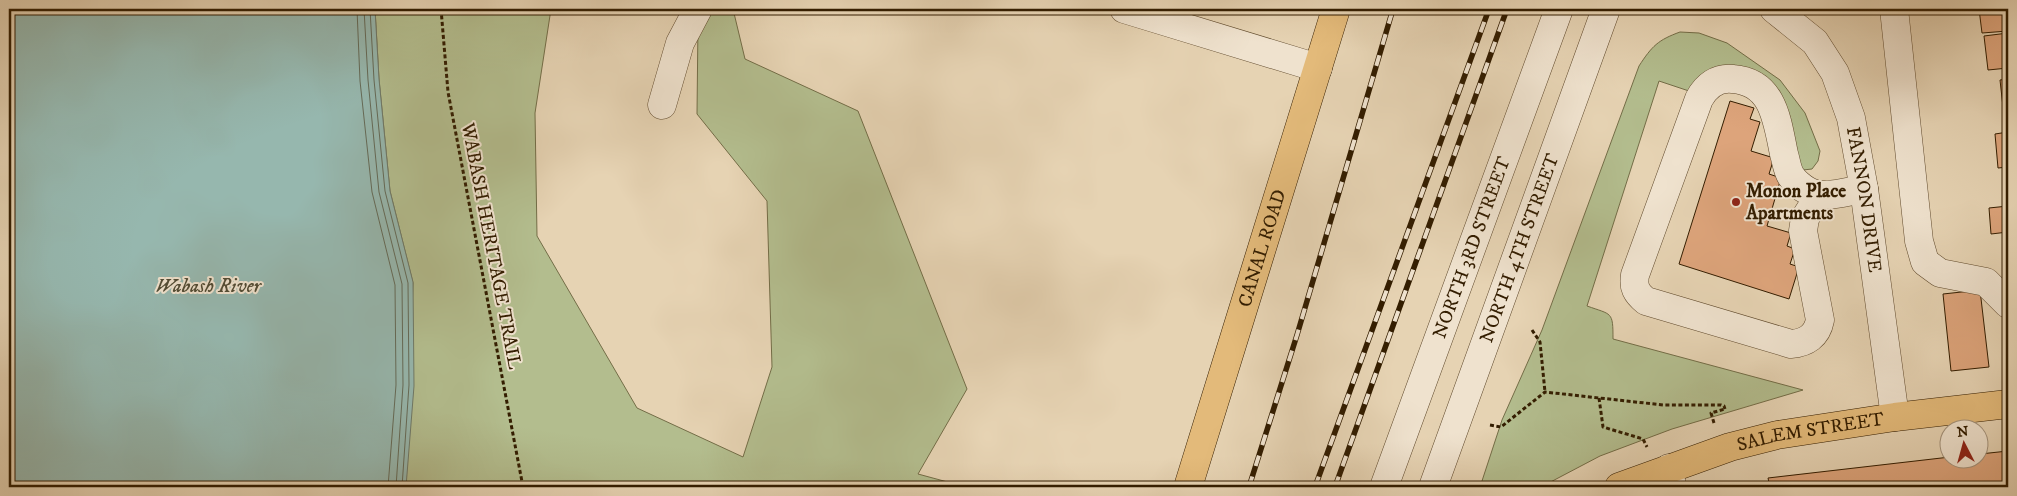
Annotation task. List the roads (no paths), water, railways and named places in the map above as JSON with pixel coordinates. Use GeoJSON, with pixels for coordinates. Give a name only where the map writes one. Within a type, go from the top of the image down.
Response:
{"type":"FeatureCollection","features":[{"type":"Feature","properties":{"kind":"main road","name":"CANAL ROAD"},"geometry":{"type":"LineString","coordinates":[[1188,487],[1336,9]]}},
{"type":"Feature","properties":{"kind":"main road","name":"SALEM STREET"},"geometry":{"type":"LineString","coordinates":[[1619,487],[1670,478],[1730,448],[1777,435],[1895,417],[2008,404]]}},
{"type":"Feature","properties":{"kind":"street"},"geometry":{"type":"LineString","coordinates":[[662,105],[680,43],[698,9]]}},
{"type":"Feature","properties":{"kind":"street"},"geometry":{"type":"LineString","coordinates":[[1124,9],[1318,68]]}},
{"type":"Feature","properties":{"kind":"street","name":"NORTH 3RD STREET"},"geometry":{"type":"LineString","coordinates":[[1384,487],[1559,9]]}},
{"type":"Feature","properties":{"kind":"street","name":"NORTH 4TH STREET"},"geometry":{"type":"LineString","coordinates":[[1433,487],[1606,9]]}},
{"type":"Feature","properties":{"kind":"street","name":"FANNON DRIVE"},"geometry":{"type":"LineString","coordinates":[[1774,9],[1814,42],[1836,73],[1852,118],[1864,189],[1895,417]]}},
{"type":"Feature","properties":{"kind":"street"},"geometry":{"type":"LineString","coordinates":[[1894,9],[1919,241],[1925,262],[1940,273],[1986,282],[2008,304]]}},
{"type":"Feature","properties":{"kind":"street"},"geometry":{"type":"LineString","coordinates":[[1820,196],[1805,218],[1803,231],[1820,320],[1814,335],[1807,340],[1799,344],[1791,344],[1646,301],[1638,295],[1635,288],[1635,275],[1699,99],[1704,90],[1712,83],[1730,78],[1747,81],[1761,89],[1775,115],[1790,175],[1808,191],[1820,196],[1864,189]]}},
{"type":"Feature","properties":{"kind":"water","name":"Wabash River"},"geometry":{"type":"Polygon","coordinates":[[[9,9],[375,9],[379,79],[390,191],[413,282],[414,386],[406,487],[9,487],[9,9]]]}},
{"type":"Feature","properties":{"kind":"railway"},"geometry":{"type":"LineString","coordinates":[[1249,487],[1297,335],[1393,9]]}},
{"type":"Feature","properties":{"kind":"railway"},"geometry":{"type":"LineString","coordinates":[[1315,487],[1489,9]]}},
{"type":"Feature","properties":{"kind":"railway"},"geometry":{"type":"LineString","coordinates":[[1335,487],[1507,9]]}},
{"type":"Feature","properties":{"kind":"place","name":"Monon Place Apartments"},"geometry":{"type":"Point","coordinates":[1736,202]}}]}
